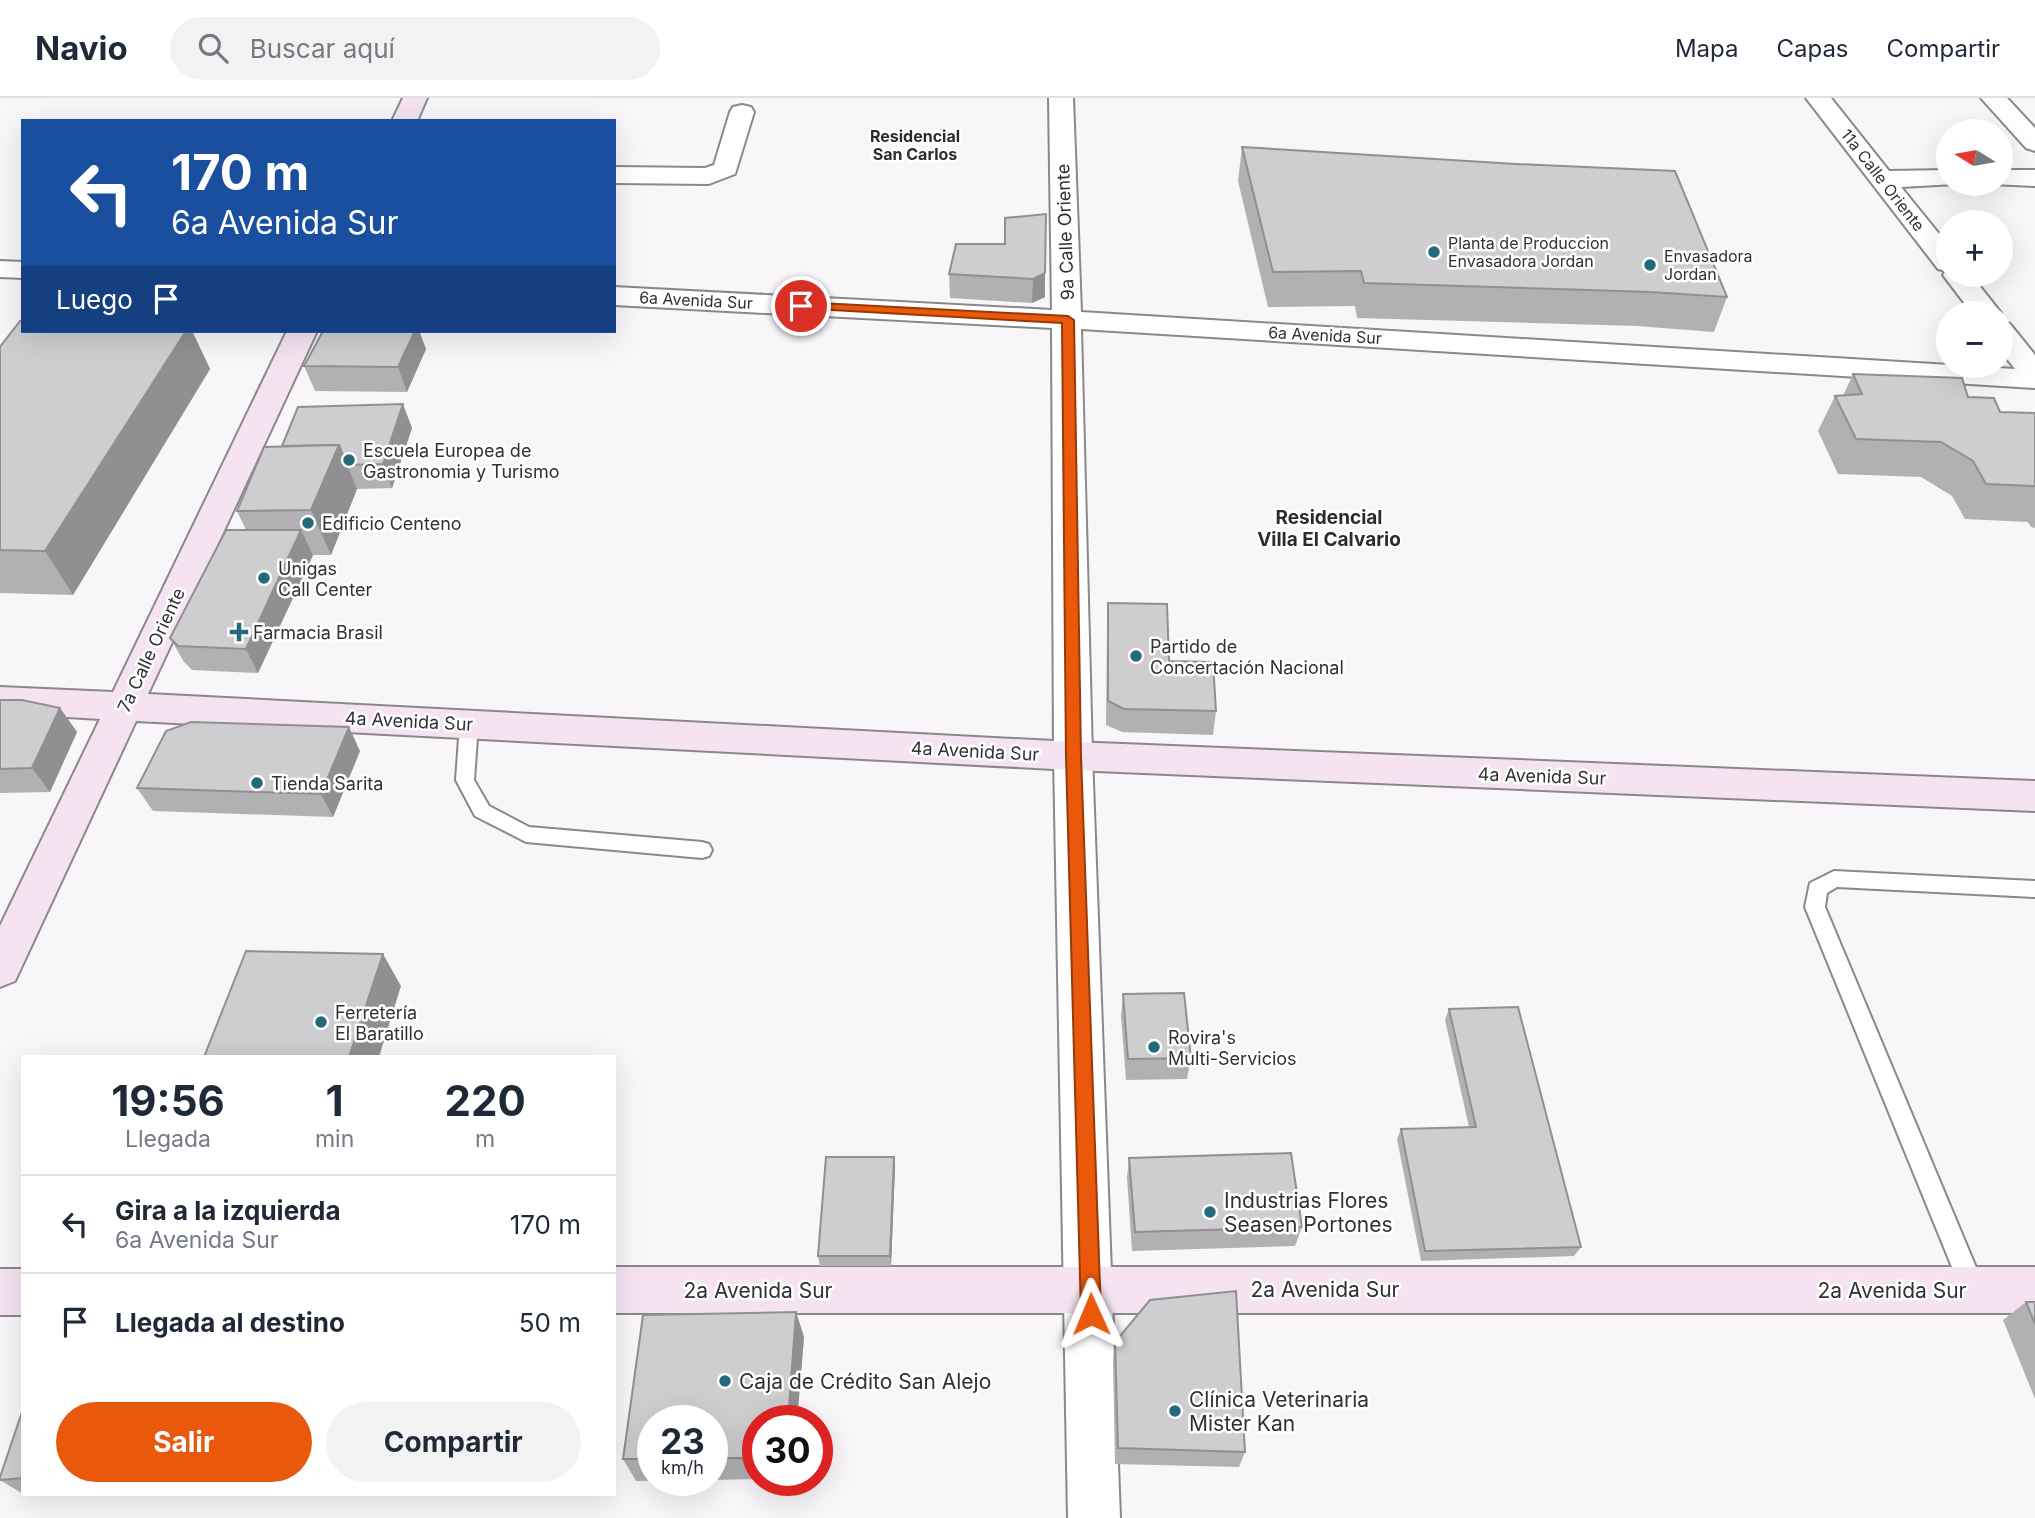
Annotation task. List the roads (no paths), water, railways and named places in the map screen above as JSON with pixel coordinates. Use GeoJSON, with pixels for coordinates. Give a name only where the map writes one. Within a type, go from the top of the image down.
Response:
{"type":"FeatureCollection","features":[{"type":"Feature","properties":{"kind":"main road"},"geometry":{"type":"LineString","coordinates":[[405,119],[415,98]]}},
{"type":"Feature","properties":{"kind":"main road","name":"7a Calle Oriente"},"geometry":{"type":"LineString","coordinates":[[0,969],[301,333]]}},
{"type":"Feature","properties":{"kind":"main road","name":"4a Avenida Sur"},"geometry":{"type":"LineString","coordinates":[[0,700],[1073,756],[2035,796]]}},
{"type":"Feature","properties":{"kind":"main road","name":"2a Avenida Sur"},"geometry":{"type":"LineString","coordinates":[[616,1290],[2035,1290]]}},
{"type":"Feature","properties":{"kind":"main road"},"geometry":{"type":"LineString","coordinates":[[0,1292],[21,1292]]}},
{"type":"Feature","properties":{"kind":"street","name":"9a Calle Oriente"},"geometry":{"type":"LineString","coordinates":[[1062,98],[1068,320],[1073,756],[1091,1289],[1094,1518]]}},
{"type":"Feature","properties":{"kind":"street","name":"11a Calle Oriente"},"geometry":{"type":"LineString","coordinates":[[1818,98],[1936,248]]}},
{"type":"Feature","properties":{"kind":"street"},"geometry":{"type":"LineString","coordinates":[[1993,98],[2035,143]]}},
{"type":"Feature","properties":{"kind":"street"},"geometry":{"type":"LineString","coordinates":[[616,175],[709,176],[726,169],[742,112]]}},
{"type":"Feature","properties":{"kind":"street"},"geometry":{"type":"LineString","coordinates":[[1882,178],[1936,178]]}},
{"type":"Feature","properties":{"kind":"street"},"geometry":{"type":"LineString","coordinates":[[2013,178],[2035,178]]}},
{"type":"Feature","properties":{"kind":"street"},"geometry":{"type":"LineString","coordinates":[[0,269],[21,270]]}},
{"type":"Feature","properties":{"kind":"street"},"geometry":{"type":"LineString","coordinates":[[1966,287],[1978,301]]}},
{"type":"Feature","properties":{"kind":"street","name":"6a Avenida Sur"},"geometry":{"type":"LineString","coordinates":[[616,296],[2035,377]]}},
{"type":"Feature","properties":{"kind":"street"},"geometry":{"type":"LineString","coordinates":[[2013,347],[2035,377]]}},
{"type":"Feature","properties":{"kind":"lane"},"geometry":{"type":"LineString","coordinates":[[469,724],[465,780],[482,811],[526,834],[702,850]]}},
{"type":"Feature","properties":{"kind":"lane"},"geometry":{"type":"LineString","coordinates":[[1973,1290],[1815,907],[1816,889],[1834,879],[2035,889]]}},
{"type":"Feature","properties":{"kind":"place","name":"Planta de Produccion Envasadora Jordan"},"geometry":{"type":"Point","coordinates":[1434,252]}},
{"type":"Feature","properties":{"kind":"place","name":"Envasadora Jordan"},"geometry":{"type":"Point","coordinates":[1650,265]}},
{"type":"Feature","properties":{"kind":"place","name":"Escuela Europea de Gastronomia y Turismo"},"geometry":{"type":"Point","coordinates":[349,460]}},
{"type":"Feature","properties":{"kind":"place","name":"Edificio Centeno"},"geometry":{"type":"Point","coordinates":[308,523]}},
{"type":"Feature","properties":{"kind":"place","name":"Unigas Call Center"},"geometry":{"type":"Point","coordinates":[264,578]}},
{"type":"Feature","properties":{"kind":"place","name":"Farmacia Brasil"},"geometry":{"type":"Point","coordinates":[239,632]}},
{"type":"Feature","properties":{"kind":"place","name":"Partido de Concertación Nacional"},"geometry":{"type":"Point","coordinates":[1136,656]}},
{"type":"Feature","properties":{"kind":"place","name":"Tienda Sarita"},"geometry":{"type":"Point","coordinates":[257,783]}},
{"type":"Feature","properties":{"kind":"place","name":"Ferretería El Baratillo"},"geometry":{"type":"Point","coordinates":[321,1022]}},
{"type":"Feature","properties":{"kind":"place","name":"Rovira's Multi-Servicios"},"geometry":{"type":"Point","coordinates":[1154,1047]}},
{"type":"Feature","properties":{"kind":"place","name":"Industrias Flores Seasen Portones"},"geometry":{"type":"Point","coordinates":[1210,1212]}},
{"type":"Feature","properties":{"kind":"place","name":"Caja de Crédito San Alejo"},"geometry":{"type":"Point","coordinates":[725,1381]}},
{"type":"Feature","properties":{"kind":"place","name":"Clínica Veterinaria Mister Kan"},"geometry":{"type":"Point","coordinates":[1175,1411]}},
{"type":"Feature","properties":{"kind":"district","name":"Residencial San Carlos"},"geometry":{"type":"Point","coordinates":[915,145]}},
{"type":"Feature","properties":{"kind":"district","name":"Residencial Villa El Calvario"},"geometry":{"type":"Point","coordinates":[1329,528]}}]}
